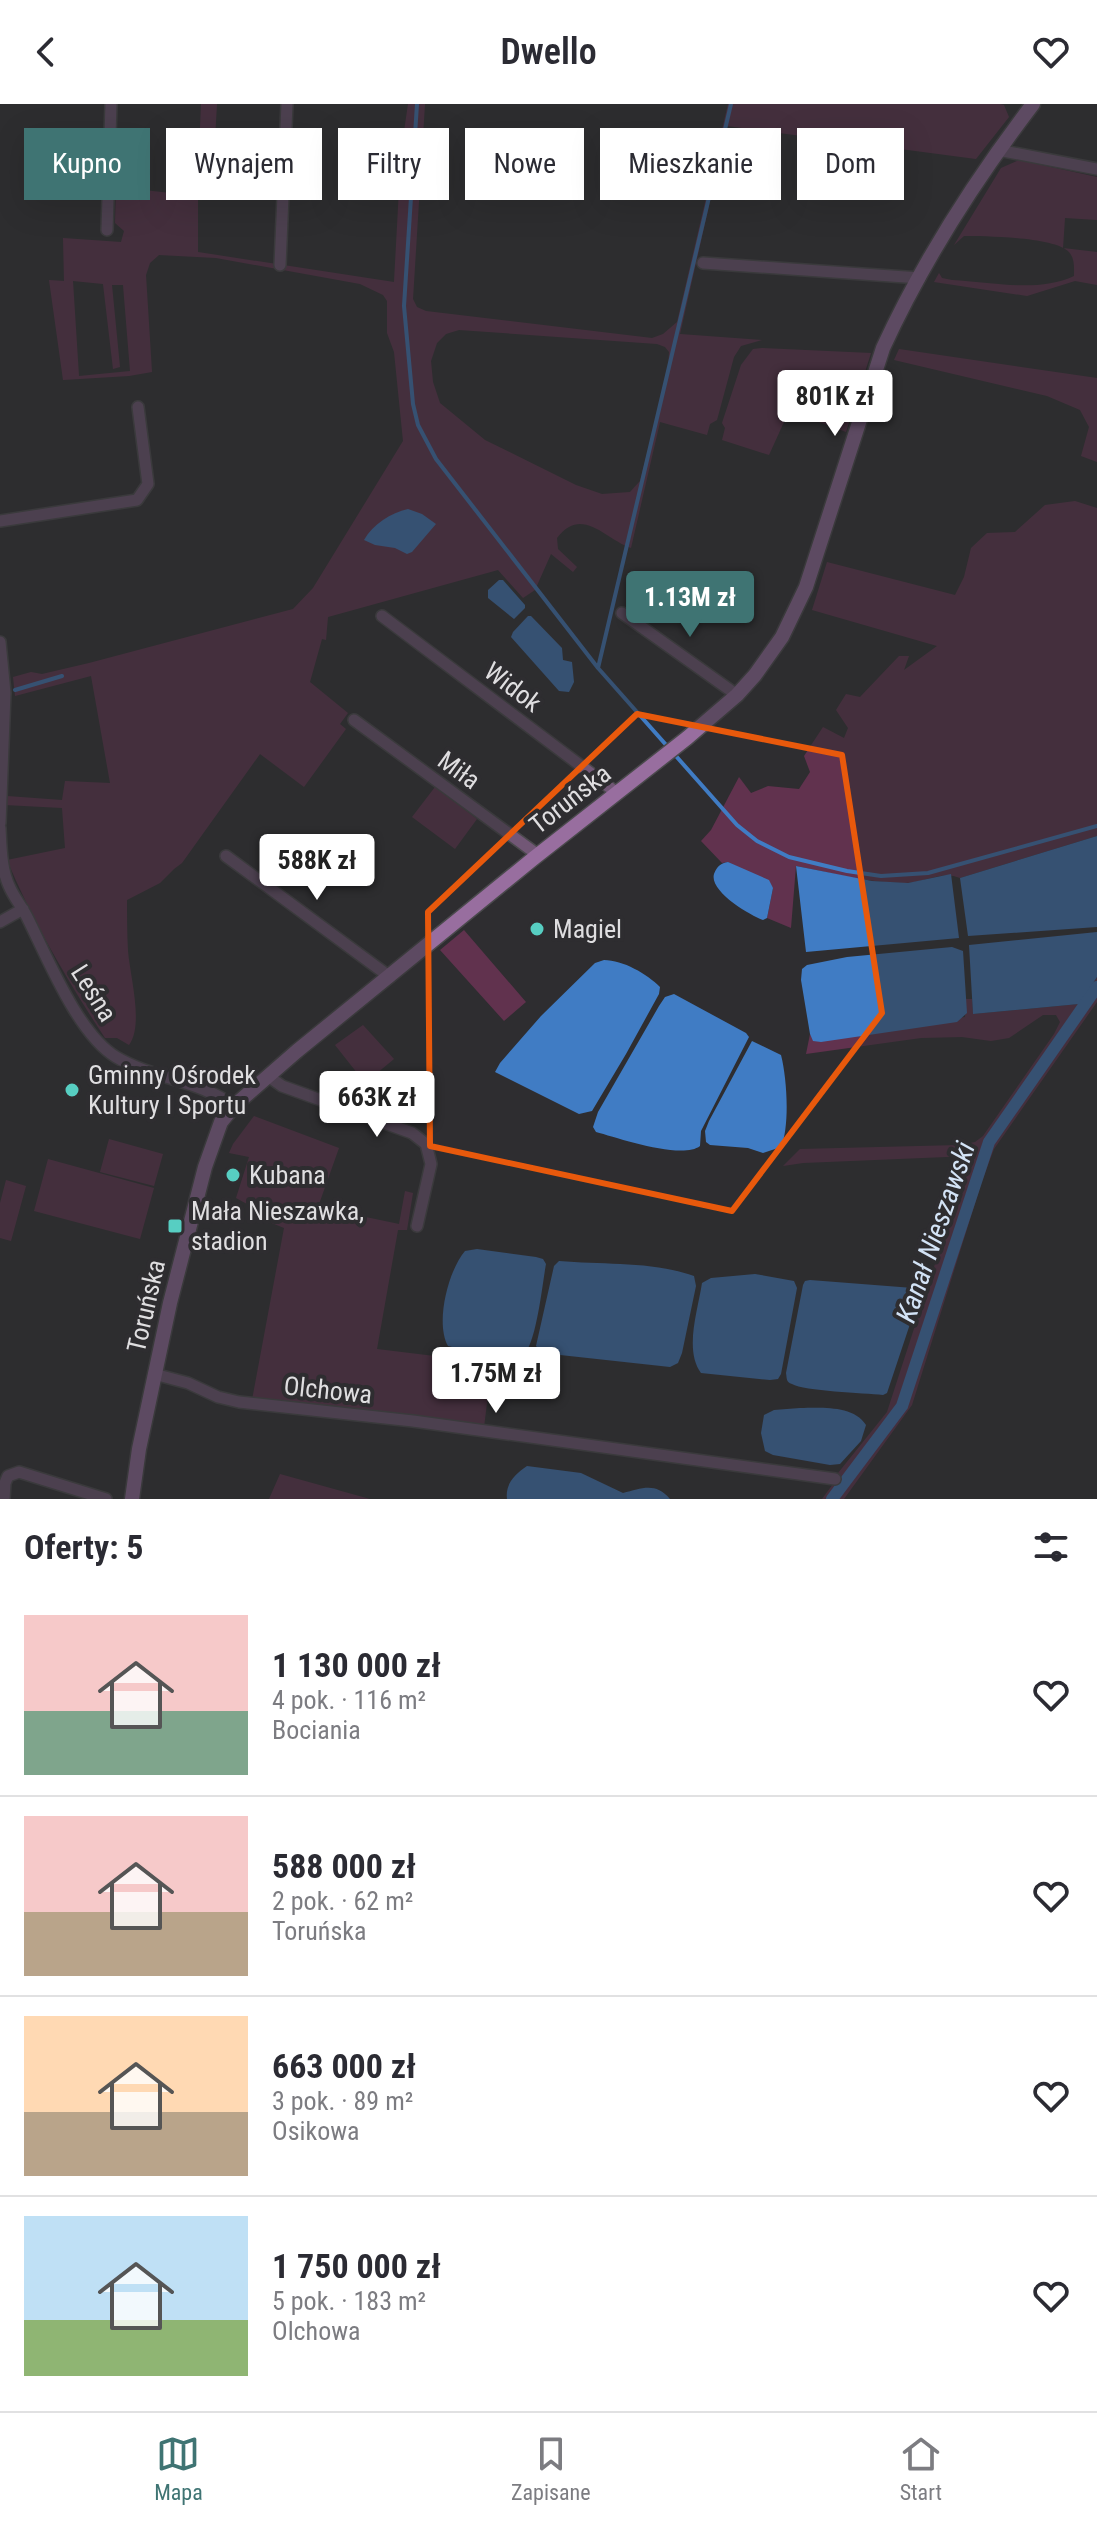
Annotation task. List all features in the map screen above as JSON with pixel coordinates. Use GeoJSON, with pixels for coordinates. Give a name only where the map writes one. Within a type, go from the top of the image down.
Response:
{"type":"FeatureCollection","features":[{"type":"Feature","properties":{"kind":"main road","name":"Toruńska"},"geometry":{"type":"LineString","coordinates":[[132,1499],[154,1374],[205,1167],[218,1129],[234,1106],[268,1076],[737,695],[769,657],[798,607],[815,561],[883,348],[965,199],[1033,104]]}},
{"type":"Feature","properties":{"kind":"street"},"geometry":{"type":"LineString","coordinates":[[107,230],[111,104]]}},
{"type":"Feature","properties":{"kind":"street"},"geometry":{"type":"LineString","coordinates":[[280,265],[287,104]]}},
{"type":"Feature","properties":{"kind":"street"},"geometry":{"type":"LineString","coordinates":[[998,150],[1097,169]]}},
{"type":"Feature","properties":{"kind":"street"},"geometry":{"type":"LineString","coordinates":[[703,263],[920,278]]}},
{"type":"Feature","properties":{"kind":"street"},"geometry":{"type":"LineString","coordinates":[[0,521],[137,500],[148,484],[138,407]]}},
{"type":"Feature","properties":{"kind":"street"},"geometry":{"type":"LineString","coordinates":[[622,613],[737,695]]}},
{"type":"Feature","properties":{"kind":"street","name":"Widok"},"geometry":{"type":"LineString","coordinates":[[382,616],[617,793]]}},
{"type":"Feature","properties":{"kind":"street","name":"Leśna"},"geometry":{"type":"LineString","coordinates":[[0,642],[5,693],[0,825],[2,860],[9,886],[75,1010],[112,1054],[130,1065],[209,1091],[234,1106]]}},
{"type":"Feature","properties":{"kind":"street","name":"Miła"},"geometry":{"type":"LineString","coordinates":[[354,720],[538,855]]}},
{"type":"Feature","properties":{"kind":"street"},"geometry":{"type":"LineString","coordinates":[[226,856],[390,977]]}},
{"type":"Feature","properties":{"kind":"street"},"geometry":{"type":"LineString","coordinates":[[0,922],[23,909]]}},
{"type":"Feature","properties":{"kind":"street"},"geometry":{"type":"LineString","coordinates":[[268,1076],[282,1086],[412,1133],[426,1144],[431,1164],[417,1226]]}},
{"type":"Feature","properties":{"kind":"street","name":"Olchowa"},"geometry":{"type":"LineString","coordinates":[[154,1374],[239,1402],[413,1421],[835,1479]]}},
{"type":"Feature","properties":{"kind":"street"},"geometry":{"type":"LineString","coordinates":[[4,1499],[6,1480],[19,1472],[106,1499]]}},
{"type":"Feature","properties":{"kind":"highlighted area"},"geometry":{"type":"Polygon","coordinates":[[[637,714],[842,755],[882,1013],[732,1211],[430,1146],[428,912],[637,714]]]}},
{"type":"Feature","properties":{"kind":"shaded area"},"geometry":{"type":"Polygon","coordinates":[[[201,104],[217,104],[216,128],[200,128],[201,104]]]}},
{"type":"Feature","properties":{"kind":"shaded area"},"geometry":{"type":"Polygon","coordinates":[[[408,104],[425,104],[424,128],[404,128],[408,104]]]}},
{"type":"Feature","properties":{"kind":"shaded area"},"geometry":{"type":"Polygon","coordinates":[[[728,104],[1000,104],[1004,105],[1009,117],[976,159],[904,149],[904,128],[797,128],[797,135],[781,133],[781,128],[722,128],[728,104]]]}},
{"type":"Feature","properties":{"kind":"shaded area"},"geometry":{"type":"Polygon","coordinates":[[[1019,160],[1097,177],[1097,220],[1065,218],[1063,248],[1097,252],[1097,285],[1075,281],[1027,296],[934,282],[939,273],[942,278],[952,280],[1014,285],[1046,284],[1074,276],[1069,252],[1050,243],[1019,238],[964,236],[954,245],[1001,168],[1019,160]]]}},
{"type":"Feature","properties":{"kind":"shaded area"},"geometry":{"type":"Polygon","coordinates":[[[150,191],[166,192],[166,200],[198,200],[198,252],[394,282],[398,200],[419,200],[413,299],[417,307],[426,311],[652,338],[663,334],[677,322],[706,200],[710,200],[680,334],[762,340],[741,346],[734,357],[717,420],[710,424],[707,435],[660,422],[631,548],[594,528],[576,525],[557,538],[558,549],[577,567],[573,572],[551,554],[535,590],[523,598],[498,570],[328,617],[326,640],[322,639],[310,682],[348,713],[340,724],[346,729],[304,787],[260,754],[182,863],[160,883],[127,900],[135,1025],[129,1045],[117,1038],[105,1038],[52,951],[7,860],[65,848],[62,808],[5,805],[7,796],[62,800],[65,781],[110,783],[91,676],[15,696],[13,677],[89,663],[293,609],[313,588],[403,441],[394,352],[387,333],[387,301],[383,295],[360,284],[216,258],[159,255],[150,263],[146,275],[152,372],[63,380],[49,280],[64,281],[63,238],[121,242],[124,231],[115,223],[116,200],[150,200],[150,191]],[[73,281],[79,376],[130,371],[123,285],[112,285],[120,367],[113,369],[103,284],[73,281]],[[459,330],[446,334],[437,343],[431,361],[433,382],[440,403],[485,440],[576,485],[602,494],[630,492],[640,481],[668,371],[669,352],[657,344],[459,330]]]}},
{"type":"Feature","properties":{"kind":"shaded area"},"geometry":{"type":"Polygon","coordinates":[[[753,349],[871,353],[846,432],[789,411],[769,455],[722,440],[725,428],[722,423],[741,365],[753,349]]]}},
{"type":"Feature","properties":{"kind":"shaded area"},"geometry":{"type":"Polygon","coordinates":[[[899,349],[1097,378],[1097,462],[1081,456],[1089,427],[1080,410],[1047,396],[894,360],[899,349]]]}},
{"type":"Feature","properties":{"kind":"shaded area"},"geometry":{"type":"Polygon","coordinates":[[[1075,501],[1097,508],[1097,836],[960,878],[946,875],[890,883],[796,866],[791,928],[767,918],[773,888],[728,862],[722,863],[701,841],[711,830],[739,777],[751,793],[768,786],[799,789],[810,772],[804,756],[823,727],[844,738],[848,728],[836,710],[846,694],[860,697],[899,656],[909,656],[904,670],[937,646],[812,610],[827,562],[955,595],[964,577],[971,548],[987,533],[1015,532],[1045,505],[1075,501]]]}},
{"type":"Feature","properties":{"kind":"shaded area"},"geometry":{"type":"Polygon","coordinates":[[[435,787],[477,819],[455,849],[412,817],[435,787]]]}},
{"type":"Feature","properties":{"kind":"shaded area"},"geometry":{"type":"Polygon","coordinates":[[[464,930],[526,1002],[504,1021],[440,950],[464,930]]]}},
{"type":"Feature","properties":{"kind":"shaded area"},"geometry":{"type":"Polygon","coordinates":[[[1097,977],[1097,1002],[994,1149],[912,1405],[844,1499],[822,1499],[838,1473],[887,1412],[970,1156],[783,1166],[800,1149],[975,1142],[983,1136],[1060,1022],[1056,1015],[1043,1015],[1009,1038],[991,1041],[962,1037],[921,1038],[806,1054],[810,1034],[814,1041],[965,1017],[966,999],[972,999],[973,1014],[1079,1004],[1097,977]]]}},
{"type":"Feature","properties":{"kind":"shaded area"},"geometry":{"type":"Polygon","coordinates":[[[363,1025],[394,1059],[365,1083],[335,1045],[363,1025]]]}},
{"type":"Feature","properties":{"kind":"shaded area"},"geometry":{"type":"Polygon","coordinates":[[[254,1116],[339,1148],[318,1207],[399,1224],[405,1191],[413,1193],[407,1230],[398,1230],[377,1349],[492,1363],[484,1427],[252,1400],[284,1228],[250,1214],[247,1204],[236,1198],[249,1157],[229,1153],[254,1116]]]}},
{"type":"Feature","properties":{"kind":"shaded area"},"geometry":{"type":"Polygon","coordinates":[[[109,1139],[163,1154],[154,1186],[100,1172],[109,1139]]]}},
{"type":"Feature","properties":{"kind":"shaded area"},"geometry":{"type":"Polygon","coordinates":[[[48,1159],[154,1188],[140,1239],[34,1211],[48,1159]]]}},
{"type":"Feature","properties":{"kind":"shaded area"},"geometry":{"type":"Polygon","coordinates":[[[6,1180],[26,1186],[11,1241],[0,1238],[0,1203],[6,1180]]]}},
{"type":"Feature","properties":{"kind":"shaded area"},"geometry":{"type":"Polygon","coordinates":[[[280,1474],[370,1499],[269,1499],[280,1474]]]}},
{"type":"Feature","properties":{"kind":"water"},"geometry":{"type":"Polygon","coordinates":[[[408,509],[436,524],[412,552],[407,554],[364,540],[383,520],[408,509]]]}},
{"type":"Feature","properties":{"kind":"water"},"geometry":{"type":"Polygon","coordinates":[[[503,580],[525,605],[514,619],[488,598],[488,590],[503,580]]]}},
{"type":"Feature","properties":{"kind":"water"},"geometry":{"type":"Polygon","coordinates":[[[528,616],[562,648],[563,660],[572,662],[574,682],[569,692],[559,691],[511,637],[528,616]]]}},
{"type":"Feature","properties":{"kind":"water"},"geometry":{"type":"Polygon","coordinates":[[[1097,836],[1097,927],[968,936],[960,878],[1097,836]]]}},
{"type":"Feature","properties":{"kind":"water"},"geometry":{"type":"Polygon","coordinates":[[[728,862],[769,880],[773,888],[767,918],[763,920],[731,902],[718,888],[714,874],[720,865],[728,862]]]}},
{"type":"Feature","properties":{"kind":"water"},"geometry":{"type":"Polygon","coordinates":[[[796,866],[872,881],[908,883],[951,874],[959,938],[806,952],[796,866]]]}},
{"type":"Feature","properties":{"kind":"water"},"geometry":{"type":"Polygon","coordinates":[[[1097,932],[1097,977],[1079,1004],[973,1014],[969,945],[1097,932]]]}},
{"type":"Feature","properties":{"kind":"water"},"geometry":{"type":"Polygon","coordinates":[[[952,947],[963,951],[967,1013],[957,1022],[813,1041],[801,980],[802,969],[807,965],[847,957],[952,947]]]}},
{"type":"Feature","properties":{"kind":"water"},"geometry":{"type":"Polygon","coordinates":[[[604,960],[634,969],[660,987],[659,994],[592,1111],[579,1114],[495,1072],[541,1016],[595,963],[604,960]]]}},
{"type":"Feature","properties":{"kind":"water"},"geometry":{"type":"Polygon","coordinates":[[[674,994],[749,1037],[701,1131],[700,1146],[679,1151],[596,1132],[593,1127],[598,1112],[659,1006],[665,997],[674,994]]]}},
{"type":"Feature","properties":{"kind":"water"},"geometry":{"type":"Polygon","coordinates":[[[752,1041],[781,1055],[785,1076],[787,1115],[784,1138],[781,1147],[763,1153],[706,1142],[705,1131],[709,1121],[752,1041]]]}},
{"type":"Feature","properties":{"kind":"water"},"geometry":{"type":"Polygon","coordinates":[[[477,1249],[536,1257],[546,1264],[532,1340],[523,1354],[498,1355],[448,1346],[443,1324],[445,1297],[453,1271],[465,1251],[477,1249]]]}},
{"type":"Feature","properties":{"kind":"water"},"geometry":{"type":"Polygon","coordinates":[[[559,1261],[644,1266],[694,1276],[696,1286],[678,1363],[670,1367],[542,1353],[536,1346],[554,1266],[559,1261]]]}},
{"type":"Feature","properties":{"kind":"water"},"geometry":{"type":"Polygon","coordinates":[[[755,1274],[794,1281],[797,1288],[781,1374],[778,1379],[770,1380],[701,1373],[693,1353],[693,1342],[702,1283],[711,1278],[755,1274]]]}},
{"type":"Feature","properties":{"kind":"water"},"geometry":{"type":"Polygon","coordinates":[[[810,1280],[913,1288],[917,1291],[919,1297],[887,1393],[821,1390],[788,1381],[786,1373],[803,1285],[810,1280]]]}},
{"type":"Feature","properties":{"kind":"water"},"geometry":{"type":"Polygon","coordinates":[[[836,1409],[853,1414],[866,1425],[861,1441],[840,1464],[830,1465],[765,1451],[761,1433],[764,1415],[774,1410],[836,1409]]]}},
{"type":"Feature","properties":{"kind":"water"},"geometry":{"type":"Polygon","coordinates":[[[527,1466],[581,1473],[623,1493],[654,1488],[670,1499],[507,1499],[512,1480],[527,1466]]]}},
{"type":"Feature","properties":{"kind":"waterway"},"geometry":{"type":"LineString","coordinates":[[417,104],[404,306],[413,404],[418,425],[436,459],[598,668],[737,825],[757,841],[789,857],[881,876],[928,873],[1097,826]]}},
{"type":"Feature","properties":{"kind":"waterway"},"geometry":{"type":"LineString","coordinates":[[598,668],[731,104]]}},
{"type":"Feature","properties":{"kind":"waterway"},"geometry":{"type":"LineString","coordinates":[[15,690],[62,676]]}},
{"type":"Feature","properties":{"kind":"waterway","name":"Kanał Nieszawski"},"geometry":{"type":"LineString","coordinates":[[832,1499],[902,1406],[989,1142],[1097,987]]}},
{"type":"Feature","properties":{"kind":"place","name":"Magiel"},"geometry":{"type":"Point","coordinates":[537,929]}},
{"type":"Feature","properties":{"kind":"place","name":"Gminny Ośrodek Kultury I Sportu"},"geometry":{"type":"Point","coordinates":[72,1090]}},
{"type":"Feature","properties":{"kind":"place","name":"Kubana"},"geometry":{"type":"Point","coordinates":[233,1175]}},
{"type":"Feature","properties":{"kind":"place","name":"Mała Nieszawka, stadion"},"geometry":{"type":"Point","coordinates":[175,1226]}}]}
